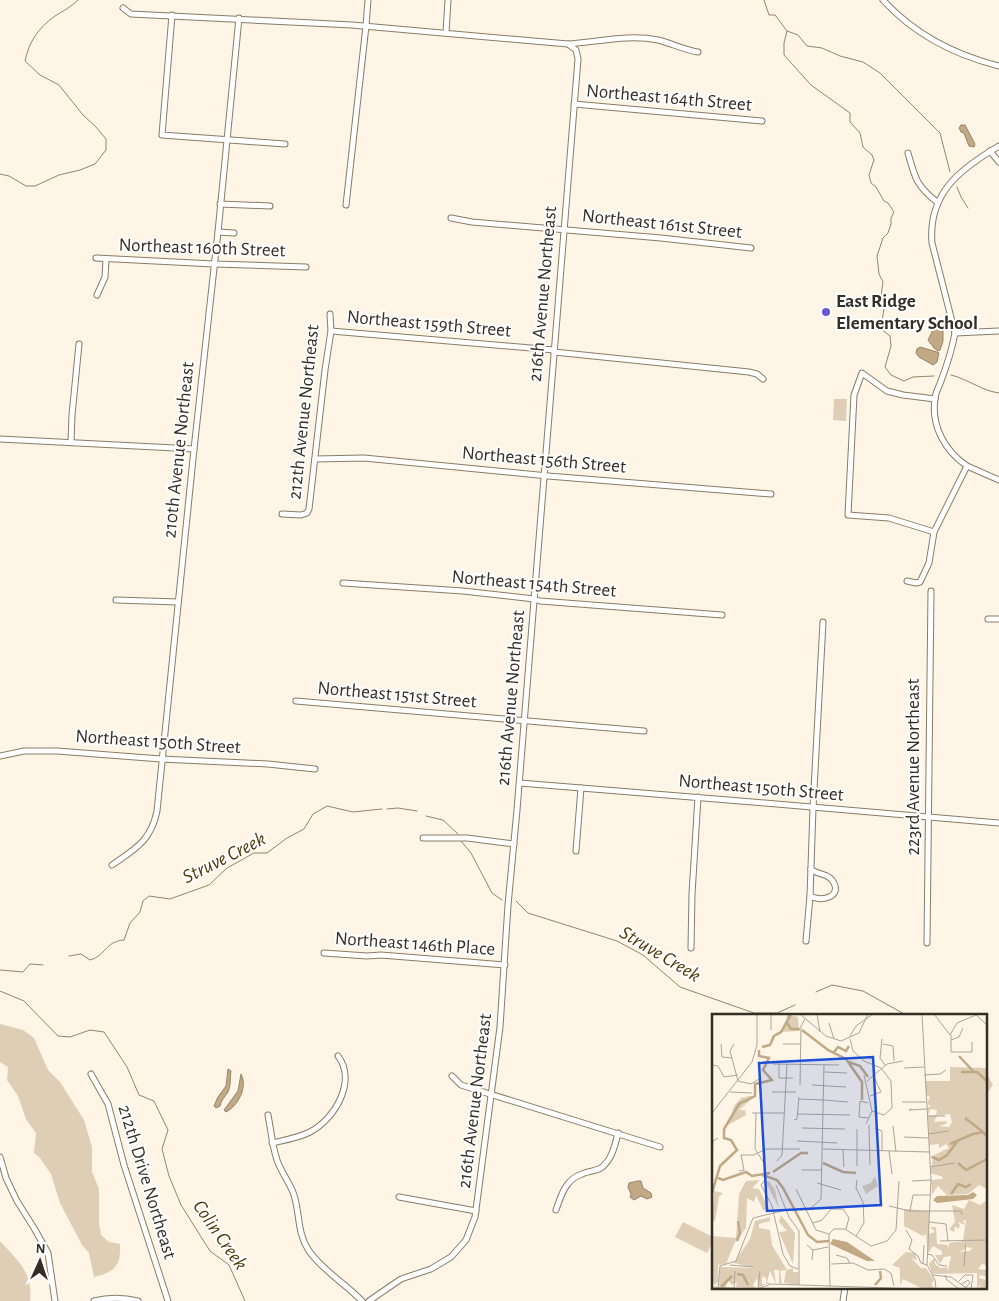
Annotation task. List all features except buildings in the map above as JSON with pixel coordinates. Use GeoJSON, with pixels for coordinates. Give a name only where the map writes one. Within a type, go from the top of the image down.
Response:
{"type":"FeatureCollection","features":[{"type":"Feature","properties":{"kind":"street"},"geometry":{"type":"LineString","coordinates":[[346,205],[348,170],[368,0]]}},
{"type":"Feature","properties":{"kind":"street"},"geometry":{"type":"LineString","coordinates":[[446,33],[448,0]]}},
{"type":"Feature","properties":{"kind":"street"},"geometry":{"type":"LineString","coordinates":[[883,0],[898,15],[933,40],[956,52],[999,66]]}},
{"type":"Feature","properties":{"kind":"street"},"geometry":{"type":"LineString","coordinates":[[123,8],[131,14],[239,18],[366,26],[568,44],[584,44],[620,38],[647,38],[660,40],[686,50],[698,52]]}},
{"type":"Feature","properties":{"kind":"street"},"geometry":{"type":"LineString","coordinates":[[172,15],[162,135],[285,144]]}},
{"type":"Feature","properties":{"kind":"street","name":"210th Avenue Northeast"},"geometry":{"type":"LineString","coordinates":[[112,865],[145,839],[155,823],[239,18]]}},
{"type":"Feature","properties":{"kind":"street","name":"216th Avenue Northeast"},"geometry":{"type":"LineString","coordinates":[[369,1301],[401,1279],[431,1269],[451,1257],[462,1246],[470,1232],[476,1211],[500,1027],[508,905],[520,784],[578,54],[574,47],[568,44]]}},
{"type":"Feature","properties":{"kind":"street","name":"Northeast 164th Street"},"geometry":{"type":"LineString","coordinates":[[574,104],[762,121]]}},
{"type":"Feature","properties":{"kind":"street"},"geometry":{"type":"LineString","coordinates":[[999,146],[953,181],[937,202],[931,230],[932,242],[955,333],[953,346],[934,399],[935,416],[941,438],[948,450],[966,466],[999,480]]}},
{"type":"Feature","properties":{"kind":"street"},"geometry":{"type":"LineString","coordinates":[[990,151],[999,162]]}},
{"type":"Feature","properties":{"kind":"street"},"geometry":{"type":"LineString","coordinates":[[908,153],[916,181],[924,192],[937,202]]}},
{"type":"Feature","properties":{"kind":"street"},"geometry":{"type":"LineString","coordinates":[[220,204],[270,206]]}},
{"type":"Feature","properties":{"kind":"street","name":"Northeast 161st Street"},"geometry":{"type":"LineString","coordinates":[[451,218],[472,222],[751,248]]}},
{"type":"Feature","properties":{"kind":"street"},"geometry":{"type":"LineString","coordinates":[[218,232],[234,233]]}},
{"type":"Feature","properties":{"kind":"street","name":"Northeast 160th Street"},"geometry":{"type":"LineString","coordinates":[[96,258],[214,264],[306,266]]}},
{"type":"Feature","properties":{"kind":"street"},"geometry":{"type":"LineString","coordinates":[[97,295],[105,277],[106,259]]}},
{"type":"Feature","properties":{"kind":"street","name":"212th Avenue Northeast"},"geometry":{"type":"LineString","coordinates":[[282,514],[301,515],[307,513],[309,509],[331,331],[330,314]]}},
{"type":"Feature","properties":{"kind":"street","name":"Northeast 159th Street"},"geometry":{"type":"LineString","coordinates":[[331,331],[554,351],[749,372],[757,374],[763,379]]}},
{"type":"Feature","properties":{"kind":"street"},"geometry":{"type":"LineString","coordinates":[[955,333],[999,331]]}},
{"type":"Feature","properties":{"kind":"street"},"geometry":{"type":"LineString","coordinates":[[71,442],[79,344]]}},
{"type":"Feature","properties":{"kind":"street"},"geometry":{"type":"LineString","coordinates":[[934,399],[887,391],[862,373],[854,395],[848,515],[889,518],[934,532]]}},
{"type":"Feature","properties":{"kind":"street"},"geometry":{"type":"LineString","coordinates":[[0,438],[194,449]]}},
{"type":"Feature","properties":{"kind":"street","name":"Northeast 156th Street"},"geometry":{"type":"LineString","coordinates":[[315,459],[331,460],[357,457],[771,494]]}},
{"type":"Feature","properties":{"kind":"street"},"geometry":{"type":"LineString","coordinates":[[907,581],[920,582],[924,575],[930,563],[934,532],[966,466]]}},
{"type":"Feature","properties":{"kind":"street","name":"Northeast 154th Street"},"geometry":{"type":"LineString","coordinates":[[343,583],[464,591],[550,602],[722,615]]}},
{"type":"Feature","properties":{"kind":"street","name":"223rd Avenue Northeast"},"geometry":{"type":"LineString","coordinates":[[927,943],[930,592]]}},
{"type":"Feature","properties":{"kind":"street"},"geometry":{"type":"LineString","coordinates":[[116,600],[178,602]]}},
{"type":"Feature","properties":{"kind":"street"},"geometry":{"type":"LineString","coordinates":[[988,619],[999,619]]}},
{"type":"Feature","properties":{"kind":"street"},"geometry":{"type":"LineString","coordinates":[[806,941],[810,896],[823,622]]}},
{"type":"Feature","properties":{"kind":"street","name":"Northeast 151st Street"},"geometry":{"type":"LineString","coordinates":[[296,701],[644,730]]}},
{"type":"Feature","properties":{"kind":"street","name":"Northeast 150th Street"},"geometry":{"type":"LineString","coordinates":[[0,756],[24,750],[268,764],[315,769]]}},
{"type":"Feature","properties":{"kind":"street","name":"Northeast 150th Street"},"geometry":{"type":"LineString","coordinates":[[520,784],[999,823]]}},
{"type":"Feature","properties":{"kind":"street"},"geometry":{"type":"LineString","coordinates":[[576,851],[581,788]]}},
{"type":"Feature","properties":{"kind":"street"},"geometry":{"type":"LineString","coordinates":[[691,948],[692,894],[698,797]]}},
{"type":"Feature","properties":{"kind":"street"},"geometry":{"type":"LineString","coordinates":[[423,838],[467,838],[514,844]]}},
{"type":"Feature","properties":{"kind":"street"},"geometry":{"type":"LineString","coordinates":[[810,896],[825,900],[831,898],[835,888],[833,881],[828,877],[815,873],[811,869]]}},
{"type":"Feature","properties":{"kind":"street","name":"Northeast 146th Place"},"geometry":{"type":"LineString","coordinates":[[324,952],[505,965]]}},
{"type":"Feature","properties":{"kind":"street"},"geometry":{"type":"LineString","coordinates":[[272,1143],[299,1137],[312,1131],[326,1120],[338,1104],[344,1086],[346,1071],[344,1064],[338,1056]]}},
{"type":"Feature","properties":{"kind":"street","name":"212th Drive Northeast"},"geometry":{"type":"LineString","coordinates":[[91,1074],[108,1104],[124,1165],[168,1301]]}},
{"type":"Feature","properties":{"kind":"street"},"geometry":{"type":"LineString","coordinates":[[452,1076],[461,1085],[660,1147]]}},
{"type":"Feature","properties":{"kind":"street"},"geometry":{"type":"LineString","coordinates":[[268,1115],[277,1162],[293,1193],[299,1229],[307,1249],[317,1261],[351,1289],[362,1301]]}},
{"type":"Feature","properties":{"kind":"street"},"geometry":{"type":"LineString","coordinates":[[556,1210],[565,1187],[572,1179],[581,1174],[600,1169],[608,1161],[618,1134]]}},
{"type":"Feature","properties":{"kind":"street"},"geometry":{"type":"LineString","coordinates":[[0,1157],[6,1178],[17,1201],[48,1253],[55,1301]]}},
{"type":"Feature","properties":{"kind":"street"},"geometry":{"type":"LineString","coordinates":[[399,1197],[476,1211]]}},
{"type":"Feature","properties":{"kind":"street"},"geometry":{"type":"LineString","coordinates":[[843,1301],[845,1288]]}},
{"type":"Feature","properties":{"kind":"street"},"geometry":{"type":"LineString","coordinates":[[94,1301],[107,1298],[124,1298],[138,1301]]}},
{"type":"Feature","properties":{"kind":"shaded area"},"geometry":{"type":"Polygon","coordinates":[[[961,125],[965,125],[975,144],[974,147],[969,146],[964,133],[959,128],[961,125]]]}},
{"type":"Feature","properties":{"kind":"shaded area"},"geometry":{"type":"Polygon","coordinates":[[[939,328],[943,330],[943,341],[938,351],[928,340],[933,330],[939,328]]]}},
{"type":"Feature","properties":{"kind":"shaded area"},"geometry":{"type":"Polygon","coordinates":[[[920,347],[939,353],[937,362],[933,365],[919,357],[916,353],[920,347]]]}},
{"type":"Feature","properties":{"kind":"shaded area"},"geometry":{"type":"Polygon","coordinates":[[[834,399],[847,399],[846,421],[833,420],[834,399]]]}},
{"type":"Feature","properties":{"kind":"shaded area"},"geometry":{"type":"Polygon","coordinates":[[[0,1024],[23,1030],[34,1038],[48,1070],[60,1082],[84,1120],[92,1147],[92,1172],[99,1189],[101,1235],[109,1242],[120,1244],[118,1263],[107,1273],[94,1277],[89,1253],[82,1245],[60,1203],[51,1174],[40,1158],[34,1153],[36,1133],[26,1119],[18,1096],[7,1080],[8,1067],[0,1062],[0,1024]]]}},
{"type":"Feature","properties":{"kind":"shaded area"},"geometry":{"type":"Polygon","coordinates":[[[228,1069],[231,1071],[229,1089],[220,1106],[216,1108],[214,1106],[218,1097],[226,1086],[228,1069]]]}},
{"type":"Feature","properties":{"kind":"shaded area"},"geometry":{"type":"Polygon","coordinates":[[[986,1073],[993,1085],[986,1095],[986,1073]]]}},
{"type":"Feature","properties":{"kind":"shaded area"},"geometry":{"type":"Polygon","coordinates":[[[241,1074],[243,1085],[241,1096],[226,1112],[224,1110],[238,1091],[241,1074]]]}},
{"type":"Feature","properties":{"kind":"shaded area"},"geometry":{"type":"Polygon","coordinates":[[[641,1181],[643,1188],[651,1193],[652,1197],[647,1199],[641,1196],[634,1200],[630,1197],[629,1183],[641,1181]]]}},
{"type":"Feature","properties":{"kind":"shaded area"},"geometry":{"type":"Polygon","coordinates":[[[683,1222],[712,1236],[712,1244],[707,1253],[675,1237],[683,1222]]]}},
{"type":"Feature","properties":{"kind":"shaded area"},"geometry":{"type":"Polygon","coordinates":[[[0,1241],[18,1261],[27,1275],[30,1301],[0,1301],[0,1241]]]}},
{"type":"Feature","properties":{"kind":"waterway"},"geometry":{"type":"LineString","coordinates":[[0,174],[9,176],[26,186],[35,186],[59,175],[95,164],[106,150],[106,139],[83,115],[59,85],[40,75],[25,61],[29,48],[39,31],[55,16],[78,0]]}},
{"type":"Feature","properties":{"kind":"waterway"},"geometry":{"type":"LineString","coordinates":[[764,0],[769,15],[775,15],[787,31],[784,55],[811,85],[850,113],[850,122],[860,133],[863,147],[872,155],[874,160],[869,175],[871,183],[894,212],[888,233],[883,238],[877,256],[879,274],[883,282],[881,296],[884,308],[881,329],[890,336],[891,346],[885,367],[891,375],[904,381],[913,377],[934,376]]}},
{"type":"Feature","properties":{"kind":"waterway"},"geometry":{"type":"LineString","coordinates":[[787,31],[798,35],[807,46],[822,48],[840,56],[863,62],[880,73],[940,133],[950,172]]}},
{"type":"Feature","properties":{"kind":"waterway"},"geometry":{"type":"LineString","coordinates":[[957,187],[968,208]]}},
{"type":"Feature","properties":{"kind":"waterway"},"geometry":{"type":"LineString","coordinates":[[951,375],[999,393]]}},
{"type":"Feature","properties":{"kind":"waterway","name":"Struve Creek"},"geometry":{"type":"LineString","coordinates":[[69,956],[81,954],[90,960],[96,958],[113,943],[124,940],[130,923],[140,912],[143,901],[149,896],[170,899],[209,885],[227,868],[254,853],[267,853],[287,838],[304,829],[313,814],[327,806],[353,812],[382,809]]}},
{"type":"Feature","properties":{"kind":"waterway","name":"Struve Creek"},"geometry":{"type":"LineString","coordinates":[[387,809],[398,808],[417,811]]}},
{"type":"Feature","properties":{"kind":"waterway","name":"Struve Creek"},"geometry":{"type":"LineString","coordinates":[[426,816],[443,820],[458,834]]}},
{"type":"Feature","properties":{"kind":"waterway","name":"Struve Creek"},"geometry":{"type":"LineString","coordinates":[[461,841],[471,853],[492,893],[502,900]]}},
{"type":"Feature","properties":{"kind":"waterway","name":"Struve Creek"},"geometry":{"type":"LineString","coordinates":[[516,901],[528,913],[617,941],[643,955],[680,987],[754,1013],[777,1013],[795,1005]]}},
{"type":"Feature","properties":{"kind":"waterway","name":"Struve Creek"},"geometry":{"type":"LineString","coordinates":[[0,970],[23,972],[30,964],[43,965]]}},
{"type":"Feature","properties":{"kind":"waterway","name":"Struve Creek"},"geometry":{"type":"LineString","coordinates":[[816,992],[832,985],[863,991],[904,1014]]}},
{"type":"Feature","properties":{"kind":"waterway","name":"Colin Creek"},"geometry":{"type":"LineString","coordinates":[[0,991],[24,1001],[58,1036],[70,1037],[90,1030],[104,1032],[127,1067],[139,1095],[154,1101],[168,1130],[162,1149],[169,1176],[181,1205],[210,1251],[229,1265],[245,1301]]}},
{"type":"Feature","properties":{"kind":"place","name":"East Ridge Elementary School"},"geometry":{"type":"Point","coordinates":[826,312]}}]}
